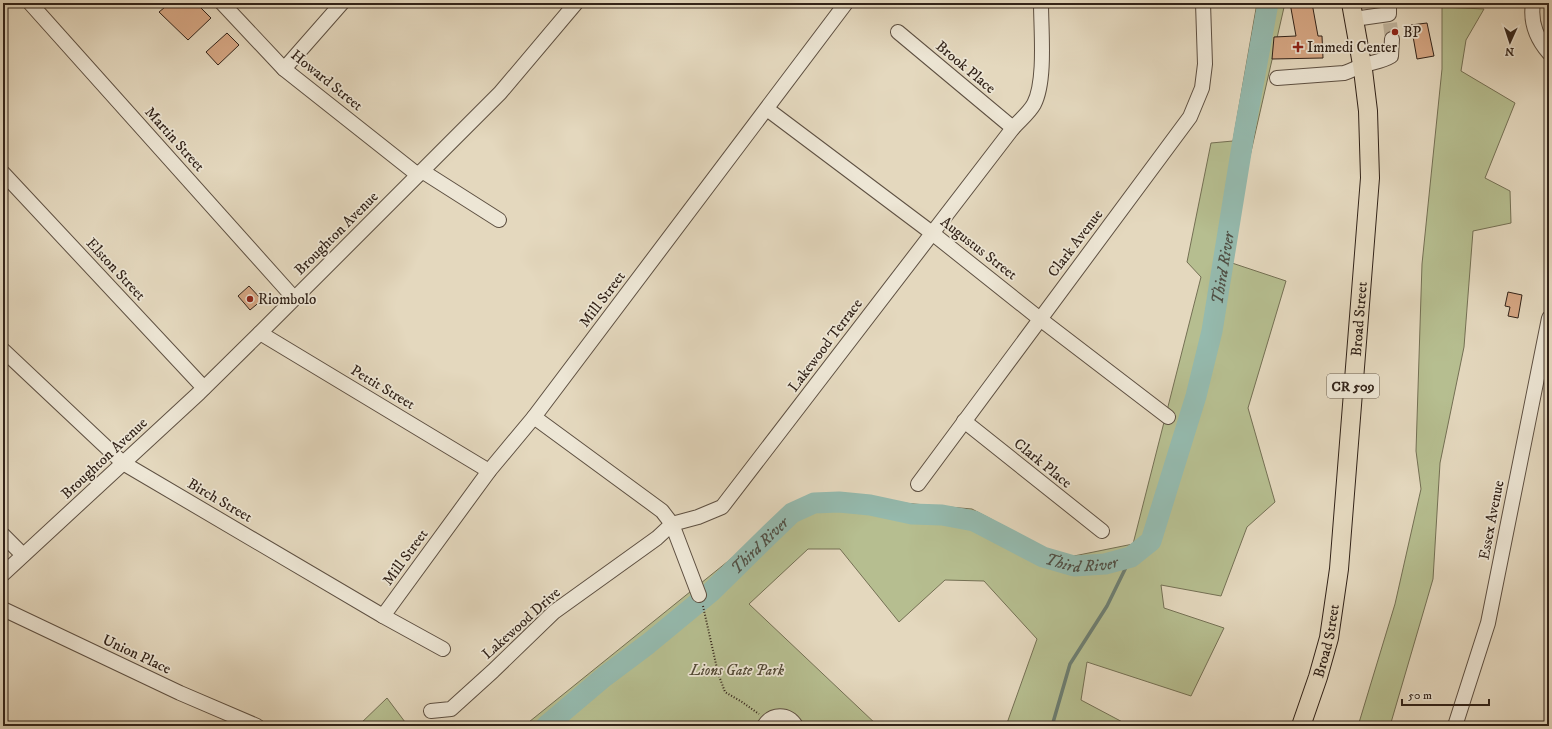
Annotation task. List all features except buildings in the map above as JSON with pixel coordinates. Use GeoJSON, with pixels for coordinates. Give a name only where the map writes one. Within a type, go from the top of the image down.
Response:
{"type":"FeatureCollection","features":[{"type":"Feature","properties":{"kind":"main road","name":"Broad Street"},"geometry":{"type":"LineString","coordinates":[[1301,726],[1318,677],[1329,638],[1339,569],[1370,178],[1368,111],[1352,11]]}},
{"type":"Feature","properties":{"kind":"street","name":"Martin Street"},"geometry":{"type":"LineString","coordinates":[[30,3],[294,298]]}},
{"type":"Feature","properties":{"kind":"street","name":"Howard Street"},"geometry":{"type":"LineString","coordinates":[[222,3],[284,69],[420,173],[499,220]]}},
{"type":"Feature","properties":{"kind":"street"},"geometry":{"type":"LineString","coordinates":[[284,69],[342,3]]}},
{"type":"Feature","properties":{"kind":"street","name":"Broughton Avenue"},"geometry":{"type":"LineString","coordinates":[[3,574],[204,388],[420,173],[500,93],[576,3]]}},
{"type":"Feature","properties":{"kind":"street","name":"Mill Street"},"geometry":{"type":"LineString","coordinates":[[383,616],[489,471],[534,417],[846,3]]}},
{"type":"Feature","properties":{"kind":"street","name":"Lakewood Terrace"},"geometry":{"type":"LineString","coordinates":[[672,524],[698,517],[722,507],[1013,128],[1033,105],[1039,91],[1041,72],[1041,3]]}},
{"type":"Feature","properties":{"kind":"street","name":"Clark Avenue"},"geometry":{"type":"LineString","coordinates":[[918,484],[1190,117],[1202,88],[1205,64],[1203,3]]}},
{"type":"Feature","properties":{"kind":"street"},"geometry":{"type":"LineString","coordinates":[[1533,3],[1532,20],[1534,28],[1541,42],[1549,53]]}},
{"type":"Feature","properties":{"kind":"street"},"geometry":{"type":"LineString","coordinates":[[1352,11],[1390,13]]}},
{"type":"Feature","properties":{"kind":"street","name":"Brook Place"},"geometry":{"type":"LineString","coordinates":[[898,32],[1013,128]]}},
{"type":"Feature","properties":{"kind":"street"},"geometry":{"type":"LineString","coordinates":[[1277,78],[1354,71],[1362,66],[1384,60],[1391,56],[1392,38]]}},
{"type":"Feature","properties":{"kind":"street","name":"Augustus Street"},"geometry":{"type":"LineString","coordinates":[[767,109],[932,233],[1040,319],[1168,417]]}},
{"type":"Feature","properties":{"kind":"street","name":"Elston Street"},"geometry":{"type":"LineString","coordinates":[[3,173],[204,388]]}},
{"type":"Feature","properties":{"kind":"street","name":"Essex Avenue"},"geometry":{"type":"LineString","coordinates":[[1455,726],[1488,623],[1549,318]]}},
{"type":"Feature","properties":{"kind":"street","name":"Pettit Street"},"geometry":{"type":"LineString","coordinates":[[260,332],[489,471]]}},
{"type":"Feature","properties":{"kind":"street","name":"Birch Street"},"geometry":{"type":"LineString","coordinates":[[3,350],[123,463],[383,616],[443,649]]}},
{"type":"Feature","properties":{"kind":"street"},"geometry":{"type":"LineString","coordinates":[[534,417],[662,511],[672,524],[701,601]]}},
{"type":"Feature","properties":{"kind":"street","name":"Clark Place"},"geometry":{"type":"LineString","coordinates":[[964,421],[1102,531]]}},
{"type":"Feature","properties":{"kind":"street","name":"Lakewood Drive"},"geometry":{"type":"LineString","coordinates":[[430,711],[451,709],[554,612],[657,538],[672,524]]}},
{"type":"Feature","properties":{"kind":"street"},"geometry":{"type":"LineString","coordinates":[[3,535],[24,555]]}},
{"type":"Feature","properties":{"kind":"street","name":"Union Place"},"geometry":{"type":"LineString","coordinates":[[3,610],[180,693],[257,726]]}},
{"type":"Feature","properties":{"kind":"street"},"geometry":{"type":"LineString","coordinates":[[766,723],[772,717],[783,716],[793,721],[796,726]]}},
{"type":"Feature","properties":{"kind":"path"},"geometry":{"type":"LineString","coordinates":[[701,601],[718,673],[725,692],[742,702],[766,723]]}},
{"type":"Feature","properties":{"kind":"green space","name":"Lions Gate Park"},"geometry":{"type":"Polygon","coordinates":[[[1257,3],[1285,3],[1226,261],[1286,281],[1248,408],[1275,502],[1247,527],[1221,596],[1161,585],[1164,608],[1224,628],[1191,696],[1087,662],[1081,700],[1130,726],[1006,726],[1037,639],[984,581],[945,580],[899,622],[840,549],[808,549],[749,604],[878,726],[524,726],[810,495],[972,509],[1064,558],[1133,544],[1201,277],[1187,262],[1211,143],[1233,141],[1257,3]]]}},
{"type":"Feature","properties":{"kind":"green space"},"geometry":{"type":"Polygon","coordinates":[[[1442,7],[1484,9],[1466,40],[1461,71],[1515,103],[1485,178],[1510,191],[1511,223],[1473,231],[1464,347],[1440,463],[1433,579],[1390,726],[1358,726],[1395,604],[1421,489],[1416,451],[1422,264],[1442,69],[1442,7]]]}},
{"type":"Feature","properties":{"kind":"green space"},"geometry":{"type":"Polygon","coordinates":[[[387,698],[408,726],[358,726],[387,698]]]}},
{"type":"Feature","properties":{"kind":"waterway","name":"Third River"},"geometry":{"type":"LineString","coordinates":[[546,726],[604,677],[648,644],[711,592],[792,513],[814,503],[839,502],[870,505],[912,514],[942,515],[974,521],[1043,557],[1074,566],[1105,564],[1131,557],[1151,541],[1196,396],[1212,331],[1244,134],[1268,3]]}},
{"type":"Feature","properties":{"kind":"waterway"},"geometry":{"type":"LineString","coordinates":[[1052,726],[1070,664],[1107,606],[1131,557]]}},
{"type":"Feature","properties":{"kind":"tunnel"},"geometry":{"type":"LineString","coordinates":[[1390,23],[1392,39]]}},
{"type":"Feature","properties":{"kind":"place","name":"BP"},"geometry":{"type":"Point","coordinates":[1395,32]}},
{"type":"Feature","properties":{"kind":"place","name":"Immedi Center"},"geometry":{"type":"Point","coordinates":[1298,47]}},
{"type":"Feature","properties":{"kind":"place","name":"Riombolo"},"geometry":{"type":"Point","coordinates":[250,299]}}]}
